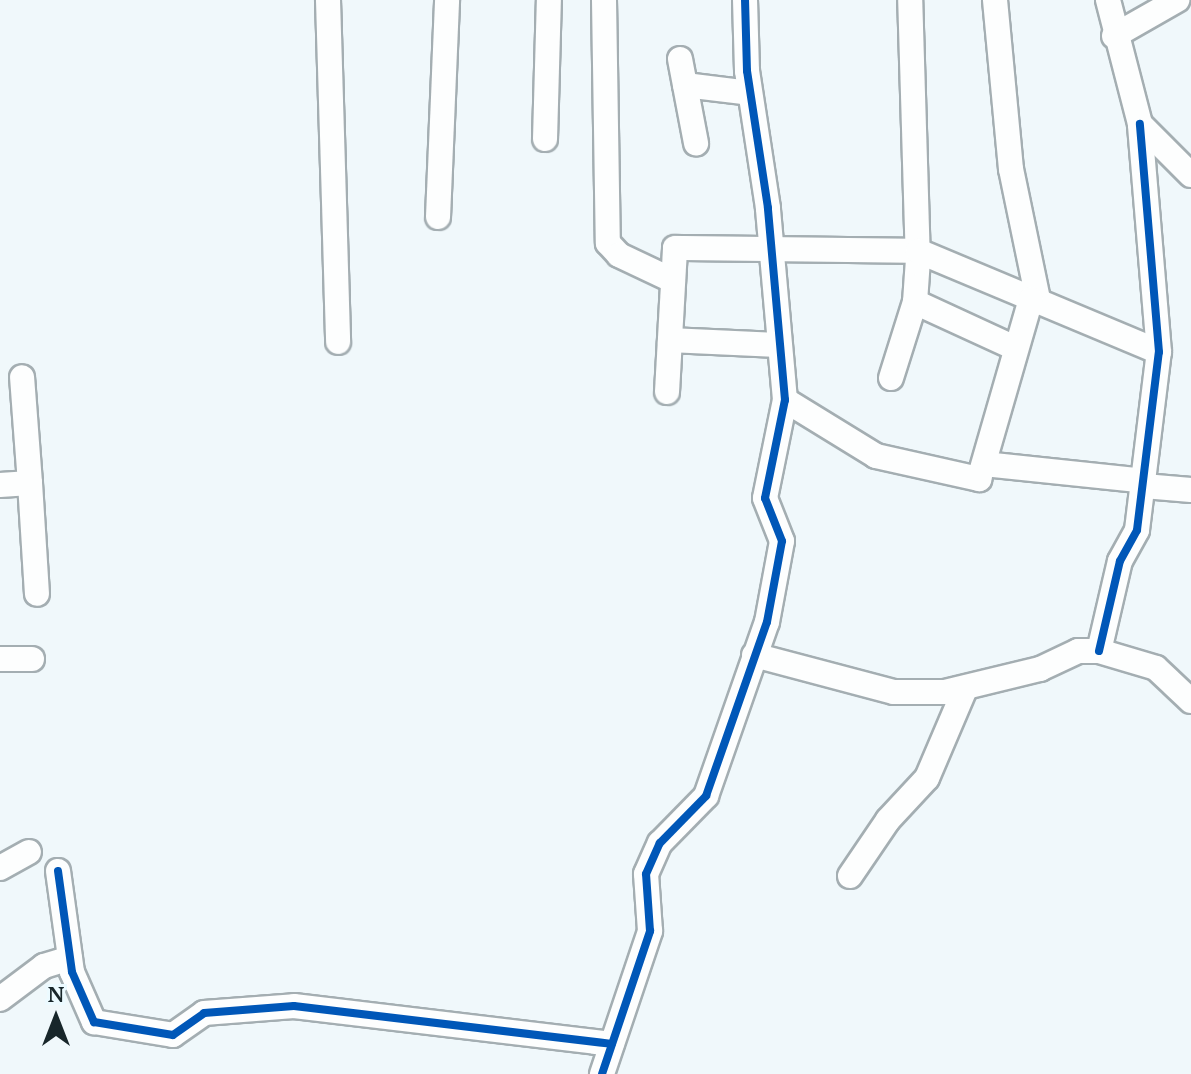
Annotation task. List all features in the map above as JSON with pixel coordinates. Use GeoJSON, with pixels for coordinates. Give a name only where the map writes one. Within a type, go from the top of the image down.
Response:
{"type":"FeatureCollection","features":[{"type":"Feature","properties":{"kind":"street"},"geometry":{"type":"LineString","coordinates":[[328,0],[338,342]]}},
{"type":"Feature","properties":{"kind":"street"},"geometry":{"type":"LineString","coordinates":[[438,217],[447,0]]}},
{"type":"Feature","properties":{"kind":"street"},"geometry":{"type":"LineString","coordinates":[[545,139],[549,0]]}},
{"type":"Feature","properties":{"kind":"street"},"geometry":{"type":"LineString","coordinates":[[604,0],[608,243],[630,262],[672,280]]}},
{"type":"Feature","properties":{"kind":"street"},"geometry":{"type":"LineString","coordinates":[[602,1074],[650,931],[646,874],[660,843],[706,796],[754,655],[782,541],[765,498],[785,400],[777,345],[771,248],[750,93],[745,0]]}},
{"type":"Feature","properties":{"kind":"street"},"geometry":{"type":"LineString","coordinates":[[891,378],[915,302],[918,251],[910,0]]}},
{"type":"Feature","properties":{"kind":"street"},"geometry":{"type":"LineString","coordinates":[[785,400],[876,456],[979,479],[1013,347],[1034,299],[1011,169],[995,0]]}},
{"type":"Feature","properties":{"kind":"street"},"geometry":{"type":"LineString","coordinates":[[1099,651],[1120,561],[1137,530],[1159,352],[1140,124],[1114,36],[1108,0]]}},
{"type":"Feature","properties":{"kind":"street"},"geometry":{"type":"LineString","coordinates":[[1114,36],[1177,0]]}},
{"type":"Feature","properties":{"kind":"street"},"geometry":{"type":"LineString","coordinates":[[680,59],[696,143]]}},
{"type":"Feature","properties":{"kind":"street"},"geometry":{"type":"LineString","coordinates":[[685,85],[750,93]]}},
{"type":"Feature","properties":{"kind":"street"},"geometry":{"type":"LineString","coordinates":[[1140,124],[1191,175]]}},
{"type":"Feature","properties":{"kind":"street"},"geometry":{"type":"LineString","coordinates":[[667,392],[675,248],[918,251],[1159,352]]}},
{"type":"Feature","properties":{"kind":"street"},"geometry":{"type":"LineString","coordinates":[[915,302],[1013,347]]}},
{"type":"Feature","properties":{"kind":"street"},"geometry":{"type":"LineString","coordinates":[[670,340],[777,345]]}},
{"type":"Feature","properties":{"kind":"street"},"geometry":{"type":"LineString","coordinates":[[22,377],[37,594]]}},
{"type":"Feature","properties":{"kind":"street"},"geometry":{"type":"LineString","coordinates":[[984,464],[1191,490]]}},
{"type":"Feature","properties":{"kind":"street"},"geometry":{"type":"LineString","coordinates":[[0,485],[30,483]]}},
{"type":"Feature","properties":{"kind":"street"},"geometry":{"type":"LineString","coordinates":[[754,655],[894,692],[965,689],[1040,669],[1060,655],[1099,651],[1156,668],[1191,701]]}},
{"type":"Feature","properties":{"kind":"street"},"geometry":{"type":"LineString","coordinates":[[0,659],[32,659]]}},
{"type":"Feature","properties":{"kind":"street"},"geometry":{"type":"LineString","coordinates":[[850,876],[888,820],[927,778],[965,689]]}},
{"type":"Feature","properties":{"kind":"street"},"geometry":{"type":"LineString","coordinates":[[0,868],[29,852]]}},
{"type":"Feature","properties":{"kind":"street"},"geometry":{"type":"LineString","coordinates":[[58,871],[70,958],[94,1022],[145,1033],[173,1035],[204,1013],[268,1005],[612,1044]]}},
{"type":"Feature","properties":{"kind":"street"},"geometry":{"type":"LineString","coordinates":[[0,999],[44,966],[70,958]]}},
{"type":"Feature","properties":{"kind":"cycle path"},"geometry":{"type":"LineString","coordinates":[[602,1074],[650,931],[646,874],[660,843],[706,796],[767,622],[782,541],[765,498],[785,400],[768,208],[747,71],[745,0]]}},
{"type":"Feature","properties":{"kind":"cycle path"},"geometry":{"type":"LineString","coordinates":[[1099,651],[1120,561],[1137,530],[1159,352],[1140,124]]}},
{"type":"Feature","properties":{"kind":"cycle path"},"geometry":{"type":"LineString","coordinates":[[58,871],[72,972],[94,1022],[173,1035],[204,1013],[294,1006],[612,1044]]}}]}
